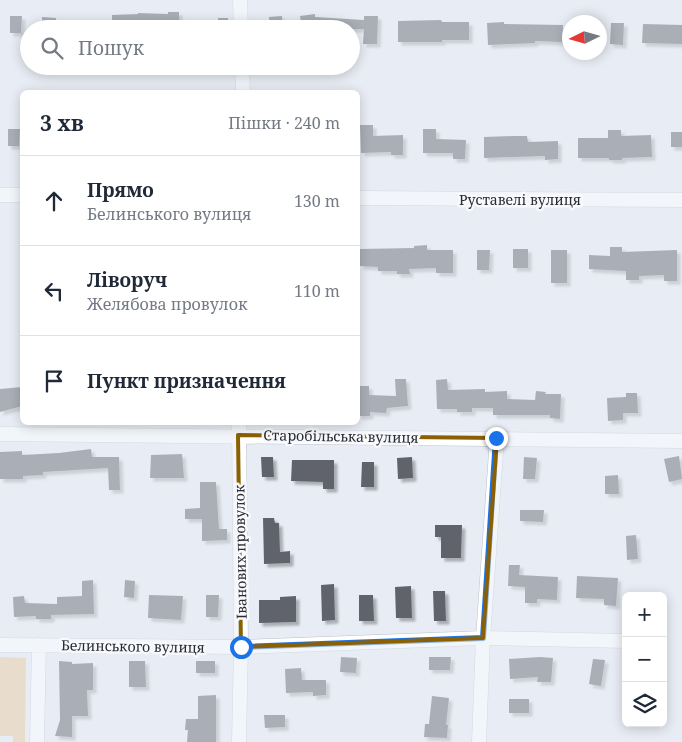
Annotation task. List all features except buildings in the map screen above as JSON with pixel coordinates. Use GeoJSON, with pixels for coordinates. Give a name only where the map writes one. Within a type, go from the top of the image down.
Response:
{"type":"FeatureCollection","features":[{"type":"Feature","properties":{"kind":"street"},"geometry":{"type":"LineString","coordinates":[[240,0],[241,20]]}},
{"type":"Feature","properties":{"kind":"street"},"geometry":{"type":"LineString","coordinates":[[242,75],[243,90]]}},
{"type":"Feature","properties":{"kind":"street"},"geometry":{"type":"LineString","coordinates":[[0,195],[20,195]]}},
{"type":"Feature","properties":{"kind":"street","name":"Руставелі вулиця"},"geometry":{"type":"LineString","coordinates":[[360,198],[682,200]]}},
{"type":"Feature","properties":{"kind":"street","name":"Старобільська вулиця"},"geometry":{"type":"LineString","coordinates":[[0,434],[238,429],[496,438],[682,441]]}},
{"type":"Feature","properties":{"kind":"street","name":"Іванових провулок"},"geometry":{"type":"LineString","coordinates":[[238,429],[241,647],[239,742]]}},
{"type":"Feature","properties":{"kind":"street"},"geometry":{"type":"LineString","coordinates":[[479,742],[483,638],[496,438]]}},
{"type":"Feature","properties":{"kind":"street","name":"Белинського вулиця"},"geometry":{"type":"LineString","coordinates":[[0,645],[241,647],[483,638],[622,641]]}},
{"type":"Feature","properties":{"kind":"street"},"geometry":{"type":"LineString","coordinates":[[37,742],[39,645]]}},
{"type":"Feature","properties":{"kind":"highlighted area"},"geometry":{"type":"Polygon","coordinates":[[[238,435],[497,438],[483,638],[241,647],[238,435]]]}},
{"type":"Feature","properties":{"kind":"shaded area"},"geometry":{"type":"Polygon","coordinates":[[[0,657],[26,658],[25,742],[13,742],[13,736],[0,736],[0,657]]]}},
{"type":"Feature","properties":{"kind":"route"},"geometry":{"type":"LineString","coordinates":[[241,647],[483,638],[496,438]]}}]}
